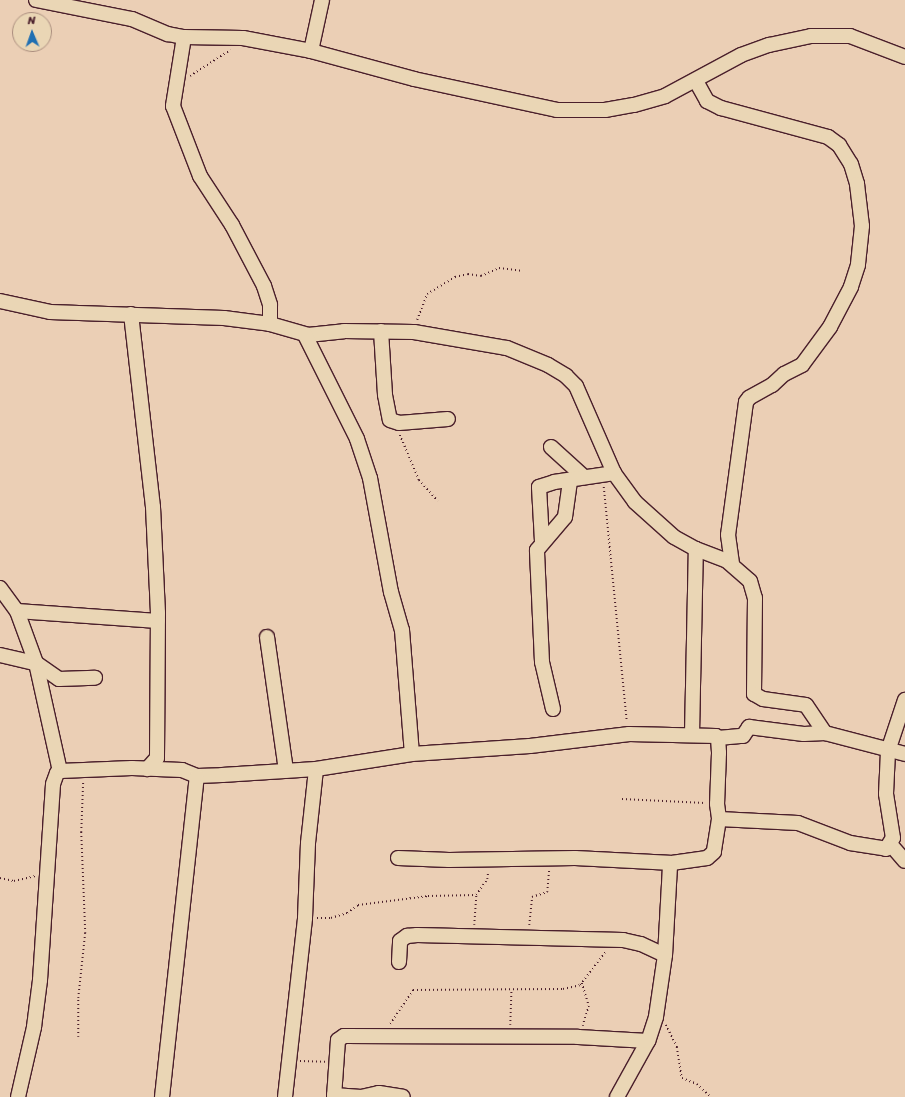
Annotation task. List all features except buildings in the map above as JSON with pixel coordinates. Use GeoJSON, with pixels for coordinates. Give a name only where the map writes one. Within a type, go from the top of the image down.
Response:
{"type":"FeatureCollection","features":[{"type":"Feature","properties":{"kind":"street"},"geometry":{"type":"LineString","coordinates":[[36,0],[132,19],[168,34],[184,37],[241,38],[311,51],[414,78],[558,110],[605,110],[634,105],[665,96],[696,81],[741,55],[769,45],[811,36],[850,36],[905,56]]}},
{"type":"Feature","properties":{"kind":"street"},"geometry":{"type":"LineString","coordinates":[[311,51],[322,0]]}},
{"type":"Feature","properties":{"kind":"street"},"geometry":{"type":"LineString","coordinates":[[184,37],[173,106],[200,176],[232,225],[264,286],[270,305],[270,324]]}},
{"type":"Feature","properties":{"kind":"street"},"geometry":{"type":"LineString","coordinates":[[696,81],[707,101],[721,108],[828,137],[839,145],[851,164],[861,220],[858,265],[842,308],[830,327],[802,365],[784,374],[772,385],[749,398],[746,402],[728,535],[732,564]]}},
{"type":"Feature","properties":{"kind":"street"},"geometry":{"type":"LineString","coordinates":[[0,301],[50,312],[224,318],[270,324],[305,335],[381,331],[414,332],[507,348],[566,376],[582,397],[609,473],[635,502],[658,523],[696,549],[732,564],[743,573],[754,590],[753,692],[763,699],[806,705],[825,733]]}},
{"type":"Feature","properties":{"kind":"street"},"geometry":{"type":"LineString","coordinates":[[132,314],[153,507],[158,621],[157,758],[147,769]]}},
{"type":"Feature","properties":{"kind":"street"},"geometry":{"type":"LineString","coordinates":[[381,331],[388,414],[394,423],[448,419]]}},
{"type":"Feature","properties":{"kind":"street"},"geometry":{"type":"LineString","coordinates":[[305,335],[357,439],[370,478],[391,592],[402,630],[412,754]]}},
{"type":"Feature","properties":{"kind":"street"},"geometry":{"type":"LineString","coordinates":[[552,447],[584,477]]}},
{"type":"Feature","properties":{"kind":"street"},"geometry":{"type":"LineString","coordinates":[[542,541],[538,489],[554,482],[609,473]]}},
{"type":"Feature","properties":{"kind":"street"},"geometry":{"type":"LineString","coordinates":[[553,709],[552,698],[544,682],[536,550],[542,541],[562,524],[565,517],[570,480]]}},
{"type":"Feature","properties":{"kind":"street"},"geometry":{"type":"LineString","coordinates":[[692,734],[696,549]]}},
{"type":"Feature","properties":{"kind":"street"},"geometry":{"type":"LineString","coordinates":[[0,588],[17,611],[36,663],[60,771]]}},
{"type":"Feature","properties":{"kind":"street"},"geometry":{"type":"LineString","coordinates":[[17,611],[158,621]]}},
{"type":"Feature","properties":{"kind":"street"},"geometry":{"type":"LineString","coordinates":[[267,637],[286,771]]}},
{"type":"Feature","properties":{"kind":"street"},"geometry":{"type":"LineString","coordinates":[[0,655],[36,663],[59,679],[95,678]]}},
{"type":"Feature","properties":{"kind":"street"},"geometry":{"type":"LineString","coordinates":[[900,853],[893,838],[886,794],[888,751],[905,700]]}},
{"type":"Feature","properties":{"kind":"street"},"geometry":{"type":"LineString","coordinates":[[18,1097],[34,1027],[40,980],[53,784],[57,773],[60,771],[83,769],[182,770],[197,776],[286,771],[316,769],[412,754],[530,746],[629,734],[692,734],[718,738],[743,736],[749,727],[804,734],[825,733],[888,751],[905,754]]}},
{"type":"Feature","properties":{"kind":"street"},"geometry":{"type":"LineString","coordinates":[[398,858],[494,860],[551,858],[672,863],[711,856],[714,852],[719,819],[717,804],[718,738]]}},
{"type":"Feature","properties":{"kind":"street"},"geometry":{"type":"LineString","coordinates":[[286,1097],[288,1061],[305,918],[308,843],[316,769]]}},
{"type":"Feature","properties":{"kind":"street"},"geometry":{"type":"LineString","coordinates":[[162,1097],[197,776]]}},
{"type":"Feature","properties":{"kind":"street"},"geometry":{"type":"LineString","coordinates":[[719,819],[798,823],[866,847],[886,849],[900,853]]}},
{"type":"Feature","properties":{"kind":"street"},"geometry":{"type":"LineString","coordinates":[[617,1097],[648,1041],[658,1006],[665,955],[669,870],[672,863]]}},
{"type":"Feature","properties":{"kind":"street"},"geometry":{"type":"LineString","coordinates":[[399,962],[400,941],[407,936],[631,940],[665,955]]}},
{"type":"Feature","properties":{"kind":"street"},"geometry":{"type":"LineString","coordinates":[[403,1097],[379,1093],[361,1097],[334,1096],[336,1062],[340,1037],[578,1037],[648,1041]]}},
{"type":"Feature","properties":{"kind":"path"},"geometry":{"type":"LineString","coordinates":[[177,79],[196,73],[232,49],[241,38]]}},
{"type":"Feature","properties":{"kind":"path"},"geometry":{"type":"LineString","coordinates":[[414,332],[426,295],[455,277],[468,274],[481,276],[499,268],[523,271]]}},
{"type":"Feature","properties":{"kind":"path"},"geometry":{"type":"LineString","coordinates":[[394,423],[419,480],[438,501]]}},
{"type":"Feature","properties":{"kind":"path"},"geometry":{"type":"LineString","coordinates":[[609,473],[621,678],[629,734]]}},
{"type":"Feature","properties":{"kind":"path"},"geometry":{"type":"LineString","coordinates":[[78,1037],[78,998],[85,933],[82,832],[83,769]]}},
{"type":"Feature","properties":{"kind":"path"},"geometry":{"type":"LineString","coordinates":[[622,799],[717,804]]}},
{"type":"Feature","properties":{"kind":"path"},"geometry":{"type":"LineString","coordinates":[[529,939],[532,897],[547,892],[551,858]]}},
{"type":"Feature","properties":{"kind":"path"},"geometry":{"type":"LineString","coordinates":[[474,937],[476,895],[487,879],[488,863],[494,860]]}},
{"type":"Feature","properties":{"kind":"path"},"geometry":{"type":"LineString","coordinates":[[0,878],[14,880],[47,874]]}},
{"type":"Feature","properties":{"kind":"path"},"geometry":{"type":"LineString","coordinates":[[305,918],[331,918],[347,913],[358,905],[428,896],[476,895]]}},
{"type":"Feature","properties":{"kind":"path"},"geometry":{"type":"LineString","coordinates":[[381,1037],[413,990],[511,991],[562,989],[582,983],[614,940]]}},
{"type":"Feature","properties":{"kind":"path"},"geometry":{"type":"LineString","coordinates":[[578,1037],[589,1006],[582,983]]}},
{"type":"Feature","properties":{"kind":"path"},"geometry":{"type":"LineString","coordinates":[[510,1038],[511,991]]}},
{"type":"Feature","properties":{"kind":"path"},"geometry":{"type":"LineString","coordinates":[[666,1024],[676,1048],[682,1078],[698,1084],[711,1097]]}},
{"type":"Feature","properties":{"kind":"path"},"geometry":{"type":"LineString","coordinates":[[288,1061],[336,1062]]}}]}
